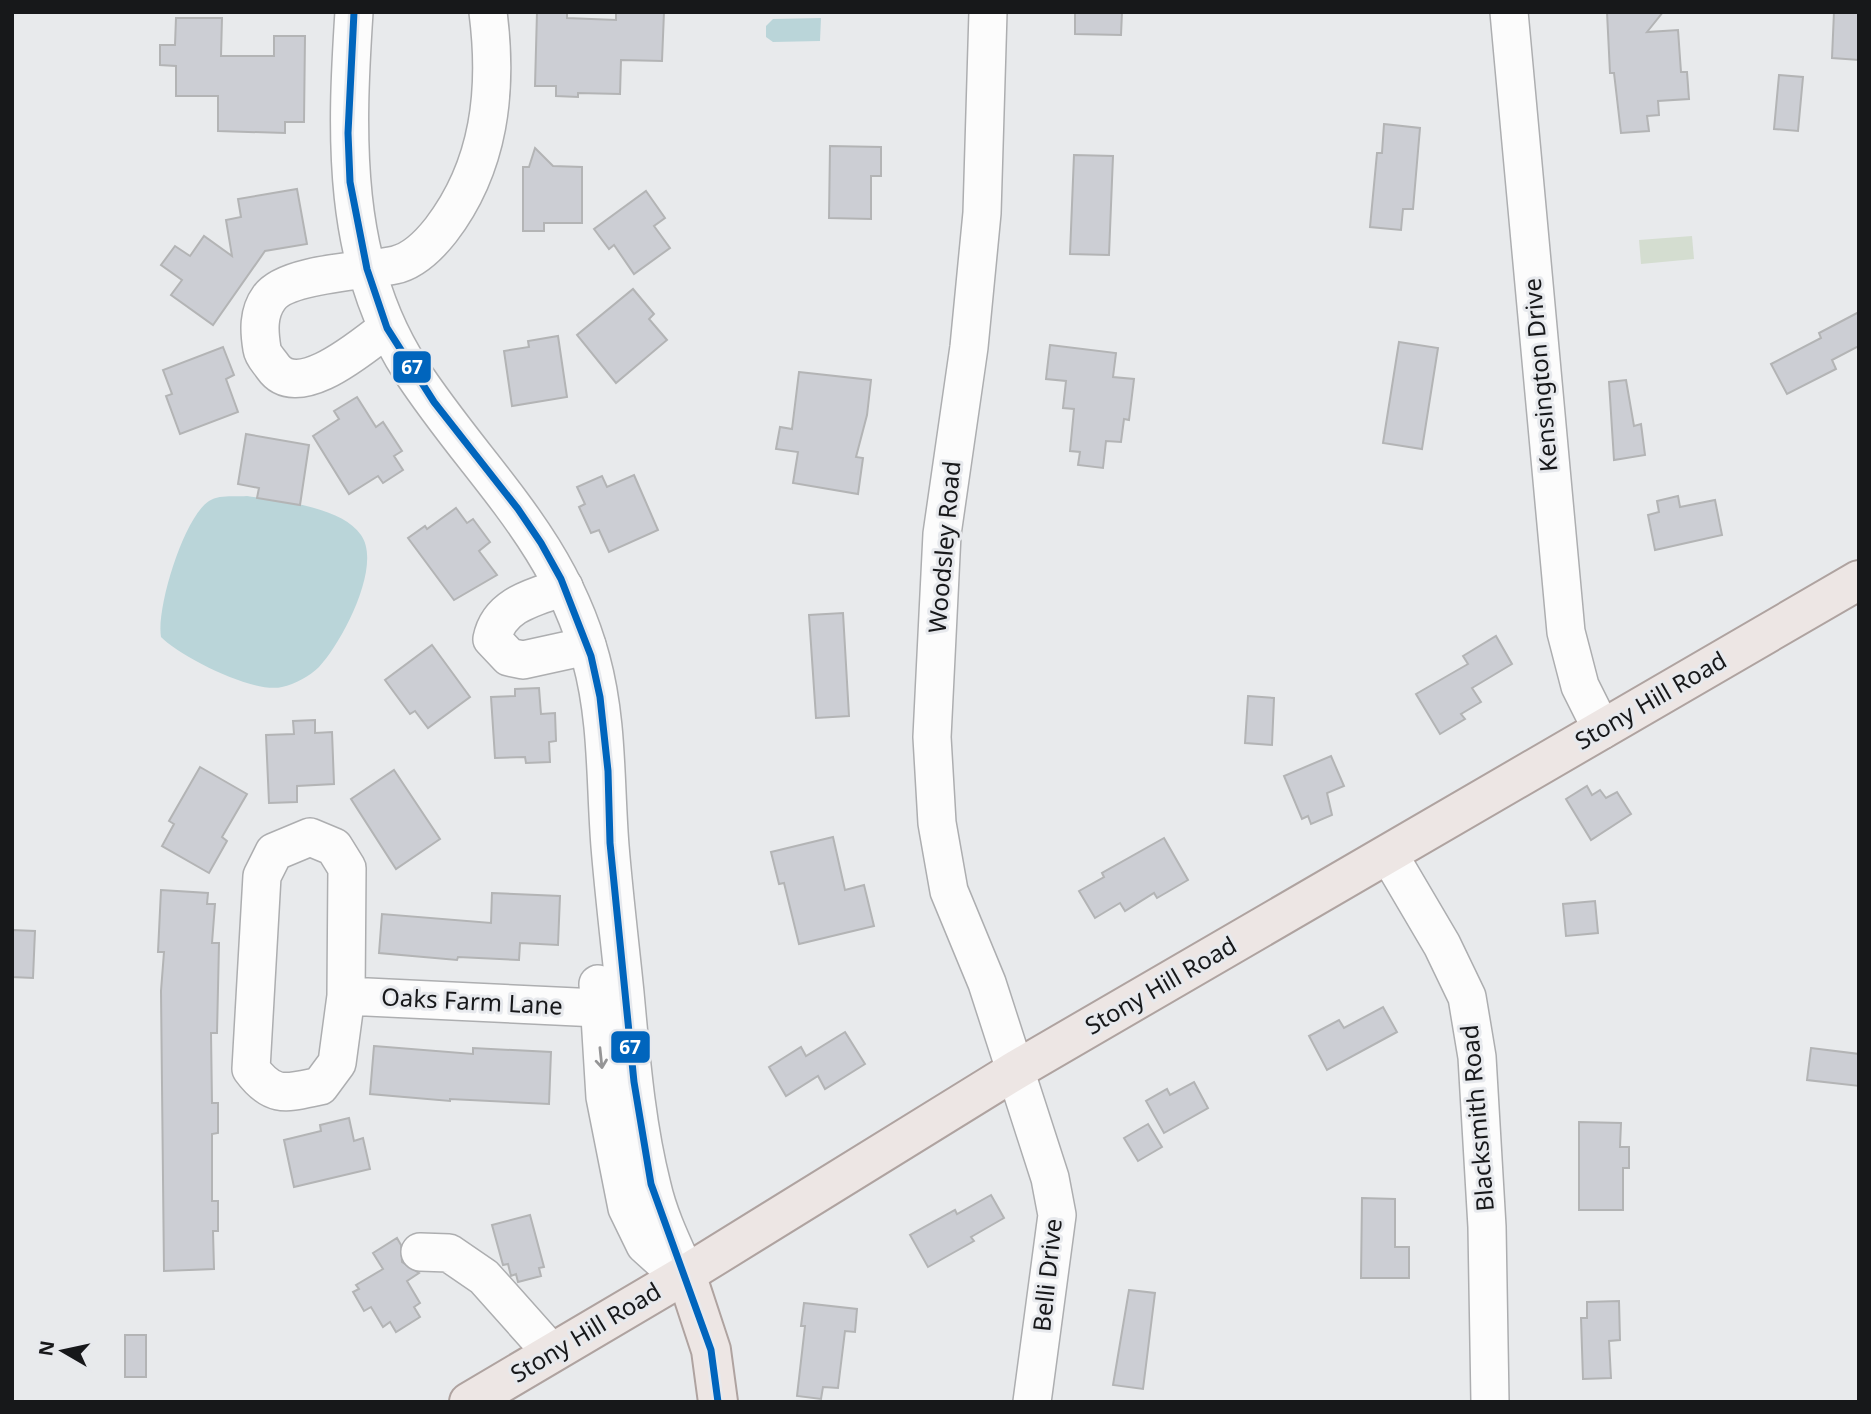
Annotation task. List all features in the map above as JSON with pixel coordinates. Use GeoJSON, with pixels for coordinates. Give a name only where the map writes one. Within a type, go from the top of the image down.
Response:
{"type":"FeatureCollection","features":[{"type":"Feature","properties":{"kind":"main road","name":"Stony Hill Road"},"geometry":{"type":"LineString","coordinates":[[469,1402],[686,1274],[1016,1070],[1859,580]]}},
{"type":"Feature","properties":{"kind":"main road"},"geometry":{"type":"LineString","coordinates":[[686,1274],[711,1350],[718,1402]]}},
{"type":"Feature","properties":{"kind":"street"},"geometry":{"type":"LineString","coordinates":[[354,12],[348,158],[355,215],[367,269],[387,328],[433,402],[518,509],[564,587],[587,646],[600,697],[608,771],[610,843],[634,1082],[651,1184],[686,1274]]}},
{"type":"Feature","properties":{"kind":"street"},"geometry":{"type":"LineString","coordinates":[[387,328],[334,367],[299,379],[278,373],[262,352],[259,319],[270,297],[285,284],[399,264],[418,253],[452,215],[471,182],[482,152],[494,83],[488,12]]}},
{"type":"Feature","properties":{"kind":"street","name":"Woodsley Road"},"geometry":{"type":"LineString","coordinates":[[988,12],[982,213],[969,347],[942,534],[932,737],[937,823],[950,891],[987,983],[1016,1070]]}},
{"type":"Feature","properties":{"kind":"street","name":"Kensington Drive"},"geometry":{"type":"LineString","coordinates":[[1509,12],[1566,632],[1580,686],[1602,730]]}},
{"type":"Feature","properties":{"kind":"street"},"geometry":{"type":"LineString","coordinates":[[564,587],[515,604],[495,624],[492,639],[509,656],[523,660],[587,646]]}},
{"type":"Feature","properties":{"kind":"street","name":"Oaks Farm Lane"},"geometry":{"type":"LineString","coordinates":[[310,836],[334,847],[347,868],[346,996],[337,1063],[320,1086],[287,1093],[264,1087],[251,1069],[262,876],[274,852],[310,836]]}},
{"type":"Feature","properties":{"kind":"street"},"geometry":{"type":"LineString","coordinates":[[610,843],[599,936],[598,1008],[605,1097],[627,1208],[645,1245],[664,1263],[686,1274]]}},
{"type":"Feature","properties":{"kind":"street","name":"Blacksmith Road"},"geometry":{"type":"LineString","coordinates":[[1389,855],[1442,945],[1467,997],[1479,1083],[1487,1227],[1490,1402]]}},
{"type":"Feature","properties":{"kind":"street","name":"Oaks Farm Lane"},"geometry":{"type":"LineString","coordinates":[[346,996],[598,1008]]}},
{"type":"Feature","properties":{"kind":"street","name":"Belli Drive"},"geometry":{"type":"LineString","coordinates":[[1016,1070],[1050,1178],[1057,1215],[1032,1402]]}},
{"type":"Feature","properties":{"kind":"street"},"geometry":{"type":"LineString","coordinates":[[421,1252],[449,1253],[484,1277],[551,1352]]}},
{"type":"Feature","properties":{"kind":"shaded area"},"geometry":{"type":"Polygon","coordinates":[[[1692,236],[1694,259],[1641,264],[1639,240],[1692,236]]]}},
{"type":"Feature","properties":{"kind":"water"},"geometry":{"type":"Polygon","coordinates":[[[821,18],[820,41],[773,42],[766,37],[766,26],[773,19],[821,18]]]}},
{"type":"Feature","properties":{"kind":"water"},"geometry":{"type":"Polygon","coordinates":[[[247,496],[308,506],[339,517],[361,535],[366,549],[367,565],[363,584],[338,641],[319,667],[297,682],[282,687],[270,688],[237,680],[184,654],[161,637],[167,585],[190,525],[209,501],[223,497],[247,496]]]}},
{"type":"Feature","properties":{"kind":"building"},"geometry":{"type":"Polygon","coordinates":[[[537,12],[567,12],[567,18],[616,20],[616,12],[664,12],[662,61],[621,60],[620,94],[578,93],[578,97],[556,96],[556,86],[535,86],[537,12]]]}},
{"type":"Feature","properties":{"kind":"building"},"geometry":{"type":"Polygon","coordinates":[[[1075,12],[1122,12],[1121,35],[1075,34],[1075,12]]]}},
{"type":"Feature","properties":{"kind":"building"},"geometry":{"type":"Polygon","coordinates":[[[1607,12],[1663,12],[1647,32],[1678,30],[1681,72],[1687,72],[1689,99],[1658,101],[1659,115],[1647,116],[1649,131],[1621,133],[1614,73],[1610,73],[1607,12]]]}},
{"type":"Feature","properties":{"kind":"building"},"geometry":{"type":"Polygon","coordinates":[[[1834,12],[1859,12],[1859,60],[1832,58],[1834,12]]]}},
{"type":"Feature","properties":{"kind":"building"},"geometry":{"type":"Polygon","coordinates":[[[176,18],[222,18],[221,56],[274,56],[274,36],[305,36],[304,122],[285,122],[285,133],[218,131],[218,96],[176,96],[176,66],[160,65],[160,45],[175,45],[176,18]]]}},
{"type":"Feature","properties":{"kind":"building"},"geometry":{"type":"Polygon","coordinates":[[[1779,75],[1803,77],[1798,131],[1774,129],[1779,75]]]}},
{"type":"Feature","properties":{"kind":"building"},"geometry":{"type":"Polygon","coordinates":[[[1384,124],[1420,128],[1413,209],[1403,209],[1401,230],[1370,227],[1377,153],[1382,153],[1384,124]]]}},
{"type":"Feature","properties":{"kind":"building"},"geometry":{"type":"Polygon","coordinates":[[[830,146],[881,147],[881,176],[871,176],[871,219],[829,218],[830,146]]]}},
{"type":"Feature","properties":{"kind":"building"},"geometry":{"type":"Polygon","coordinates":[[[535,148],[553,166],[582,167],[582,223],[544,223],[544,231],[523,231],[523,167],[529,167],[535,148]]]}},
{"type":"Feature","properties":{"kind":"building"},"geometry":{"type":"Polygon","coordinates":[[[1074,155],[1113,156],[1109,255],[1070,254],[1074,155]]]}},
{"type":"Feature","properties":{"kind":"building"},"geometry":{"type":"Polygon","coordinates":[[[297,189],[307,244],[265,251],[213,325],[171,295],[182,280],[161,265],[175,246],[190,256],[204,236],[232,256],[226,220],[241,217],[238,199],[297,189]]]}},
{"type":"Feature","properties":{"kind":"building"},"geometry":{"type":"Polygon","coordinates":[[[646,191],[665,218],[654,226],[670,248],[634,274],[614,245],[609,249],[594,229],[646,191]]]}},
{"type":"Feature","properties":{"kind":"building"},"geometry":{"type":"Polygon","coordinates":[[[633,289],[654,314],[649,319],[667,340],[616,383],[577,335],[633,289]]]}},
{"type":"Feature","properties":{"kind":"building"},"geometry":{"type":"Polygon","coordinates":[[[1859,312],[1859,346],[1832,360],[1836,369],[1787,394],[1771,364],[1821,338],[1819,333],[1859,312]]]}},
{"type":"Feature","properties":{"kind":"building"},"geometry":{"type":"Polygon","coordinates":[[[558,336],[567,397],[512,406],[504,351],[529,347],[528,341],[558,336]]]}},
{"type":"Feature","properties":{"kind":"building"},"geometry":{"type":"Polygon","coordinates":[[[1399,342],[1438,348],[1422,449],[1383,443],[1399,342]]]}},
{"type":"Feature","properties":{"kind":"building"},"geometry":{"type":"Polygon","coordinates":[[[1050,345],[1116,353],[1113,377],[1134,379],[1129,420],[1124,419],[1121,442],[1106,441],[1103,468],[1078,465],[1080,452],[1070,451],[1074,409],[1063,408],[1066,381],[1046,379],[1050,345]]]}},
{"type":"Feature","properties":{"kind":"building"},"geometry":{"type":"Polygon","coordinates":[[[223,347],[234,375],[226,379],[238,412],[180,434],[166,396],[172,394],[163,370],[223,347]]]}},
{"type":"Feature","properties":{"kind":"building"},"geometry":{"type":"Polygon","coordinates":[[[799,372],[871,380],[867,415],[856,457],[863,458],[858,494],[793,483],[798,452],[776,449],[780,427],[792,429],[799,372]]]}},
{"type":"Feature","properties":{"kind":"building"},"geometry":{"type":"Polygon","coordinates":[[[1626,380],[1634,426],[1641,424],[1645,455],[1614,460],[1609,382],[1626,380]]]}},
{"type":"Feature","properties":{"kind":"building"},"geometry":{"type":"Polygon","coordinates":[[[357,397],[376,427],[383,422],[402,451],[394,456],[403,470],[383,483],[378,476],[349,494],[313,436],[339,419],[334,411],[357,397]]]}},
{"type":"Feature","properties":{"kind":"building"},"geometry":{"type":"Polygon","coordinates":[[[246,434],[309,445],[300,505],[257,498],[259,488],[238,484],[246,434]]]}},
{"type":"Feature","properties":{"kind":"building"},"geometry":{"type":"Polygon","coordinates":[[[634,475],[658,530],[609,552],[599,530],[591,533],[579,507],[585,504],[577,487],[602,476],[607,487],[634,475]]]}},
{"type":"Feature","properties":{"kind":"building"},"geometry":{"type":"Polygon","coordinates":[[[1678,496],[1680,507],[1715,500],[1722,535],[1655,550],[1648,515],[1659,512],[1657,501],[1678,496]]]}},
{"type":"Feature","properties":{"kind":"building"},"geometry":{"type":"Polygon","coordinates":[[[456,508],[467,523],[473,519],[490,542],[479,551],[497,575],[454,600],[408,538],[425,526],[427,529],[456,508]]]}},
{"type":"Feature","properties":{"kind":"building"},"geometry":{"type":"Polygon","coordinates":[[[843,613],[849,716],[816,718],[809,615],[843,613]]]}},
{"type":"Feature","properties":{"kind":"building"},"geometry":{"type":"Polygon","coordinates":[[[1496,636],[1512,664],[1472,688],[1481,702],[1461,714],[1465,719],[1440,734],[1416,694],[1468,664],[1463,656],[1496,636]]]}},
{"type":"Feature","properties":{"kind":"building"},"geometry":{"type":"Polygon","coordinates":[[[432,645],[470,697],[428,728],[415,711],[410,714],[385,680],[432,645]]]}},
{"type":"Feature","properties":{"kind":"building"},"geometry":{"type":"Polygon","coordinates":[[[539,688],[541,714],[555,713],[556,741],[549,742],[550,762],[526,763],[525,757],[495,758],[491,697],[515,696],[515,689],[539,688]]]}},
{"type":"Feature","properties":{"kind":"building"},"geometry":{"type":"Polygon","coordinates":[[[1248,696],[1274,698],[1272,745],[1245,743],[1248,696]]]}},
{"type":"Feature","properties":{"kind":"building"},"geometry":{"type":"Polygon","coordinates":[[[315,720],[315,733],[332,732],[334,784],[297,786],[297,802],[269,803],[266,735],[294,734],[293,721],[315,720]]]}},
{"type":"Feature","properties":{"kind":"building"},"geometry":{"type":"Polygon","coordinates":[[[1331,756],[1344,786],[1327,793],[1332,815],[1311,824],[1308,816],[1302,819],[1284,776],[1331,756]]]}},
{"type":"Feature","properties":{"kind":"building"},"geometry":{"type":"Polygon","coordinates":[[[200,767],[247,794],[222,837],[227,841],[209,873],[162,846],[174,824],[169,821],[200,767]]]}},
{"type":"Feature","properties":{"kind":"building"},"geometry":{"type":"Polygon","coordinates":[[[394,770],[440,839],[396,869],[351,799],[394,770]]]}},
{"type":"Feature","properties":{"kind":"building"},"geometry":{"type":"Polygon","coordinates":[[[1587,786],[1592,795],[1600,790],[1606,798],[1617,792],[1631,814],[1591,840],[1566,799],[1587,786]]]}},
{"type":"Feature","properties":{"kind":"building"},"geometry":{"type":"Polygon","coordinates":[[[833,837],[845,890],[864,885],[874,926],[799,944],[784,883],[779,884],[771,852],[833,837]]]}},
{"type":"Feature","properties":{"kind":"building"},"geometry":{"type":"Polygon","coordinates":[[[1164,838],[1188,880],[1157,898],[1154,893],[1125,911],[1120,903],[1095,918],[1079,891],[1104,877],[1102,873],[1164,838]]]}},
{"type":"Feature","properties":{"kind":"building"},"geometry":{"type":"Polygon","coordinates":[[[161,890],[208,893],[207,904],[215,904],[212,943],[219,943],[217,1033],[211,1033],[212,1103],[218,1103],[218,1133],[212,1134],[212,1201],[218,1201],[218,1231],[213,1231],[214,1269],[164,1271],[161,991],[164,952],[158,952],[161,890]]]}},
{"type":"Feature","properties":{"kind":"building"},"geometry":{"type":"Polygon","coordinates":[[[492,893],[560,896],[558,945],[520,943],[519,960],[458,957],[457,960],[379,953],[382,914],[491,923],[492,893]]]}},
{"type":"Feature","properties":{"kind":"building"},"geometry":{"type":"Polygon","coordinates":[[[1595,901],[1598,933],[1566,936],[1563,904],[1595,901]]]}},
{"type":"Feature","properties":{"kind":"building"},"geometry":{"type":"Polygon","coordinates":[[[12,930],[35,931],[33,978],[12,977],[12,930]]]}},
{"type":"Feature","properties":{"kind":"building"},"geometry":{"type":"Polygon","coordinates":[[[1383,1007],[1397,1032],[1327,1070],[1309,1036],[1339,1020],[1344,1028],[1383,1007]]]}},
{"type":"Feature","properties":{"kind":"building"},"geometry":{"type":"Polygon","coordinates":[[[845,1032],[865,1064],[825,1089],[818,1076],[786,1096],[769,1067],[801,1047],[806,1056],[845,1032]]]}},
{"type":"Feature","properties":{"kind":"building"},"geometry":{"type":"Polygon","coordinates":[[[374,1046],[473,1054],[473,1048],[551,1052],[549,1104],[450,1101],[370,1094],[374,1046]]]}},
{"type":"Feature","properties":{"kind":"building"},"geometry":{"type":"Polygon","coordinates":[[[1811,1048],[1859,1054],[1859,1086],[1807,1080],[1811,1048]]]}},
{"type":"Feature","properties":{"kind":"building"},"geometry":{"type":"Polygon","coordinates":[[[1194,1082],[1208,1108],[1164,1133],[1146,1101],[1167,1089],[1170,1095],[1194,1082]]]}},
{"type":"Feature","properties":{"kind":"building"},"geometry":{"type":"Polygon","coordinates":[[[349,1118],[354,1141],[363,1138],[370,1169],[294,1187],[284,1140],[321,1131],[320,1125],[349,1118]]]}},
{"type":"Feature","properties":{"kind":"building"},"geometry":{"type":"Polygon","coordinates":[[[1579,1122],[1621,1123],[1620,1147],[1629,1147],[1629,1168],[1623,1168],[1623,1210],[1579,1210],[1579,1122]]]}},
{"type":"Feature","properties":{"kind":"building"},"geometry":{"type":"Polygon","coordinates":[[[1148,1124],[1162,1147],[1138,1161],[1124,1138],[1148,1124]]]}},
{"type":"Feature","properties":{"kind":"building"},"geometry":{"type":"Polygon","coordinates":[[[991,1195],[1004,1218],[971,1237],[974,1241],[928,1267],[910,1235],[955,1210],[957,1214],[991,1195]]]}},
{"type":"Feature","properties":{"kind":"building"},"geometry":{"type":"Polygon","coordinates":[[[1362,1198],[1395,1199],[1395,1247],[1409,1247],[1409,1278],[1361,1278],[1362,1198]]]}},
{"type":"Feature","properties":{"kind":"building"},"geometry":{"type":"Polygon","coordinates":[[[530,1215],[544,1267],[539,1268],[541,1276],[518,1282],[516,1274],[511,1276],[508,1264],[503,1265],[492,1225],[530,1215]]]}},
{"type":"Feature","properties":{"kind":"building"},"geometry":{"type":"Polygon","coordinates":[[[397,1238],[401,1245],[402,1262],[419,1273],[407,1281],[420,1303],[414,1307],[420,1317],[396,1332],[390,1322],[383,1327],[371,1307],[364,1311],[353,1292],[359,1289],[356,1285],[383,1269],[373,1253],[397,1238]]]}},
{"type":"Feature","properties":{"kind":"building"},"geometry":{"type":"Polygon","coordinates":[[[1129,1290],[1155,1293],[1143,1389],[1113,1385],[1129,1290]]]}},
{"type":"Feature","properties":{"kind":"building"},"geometry":{"type":"Polygon","coordinates":[[[1619,1301],[1620,1340],[1609,1341],[1611,1378],[1583,1379],[1581,1318],[1587,1318],[1587,1302],[1619,1301]]]}},
{"type":"Feature","properties":{"kind":"building"},"geometry":{"type":"Polygon","coordinates":[[[804,1303],[857,1309],[855,1332],[845,1331],[838,1388],[823,1387],[821,1399],[797,1396],[805,1326],[801,1326],[804,1303]]]}},
{"type":"Feature","properties":{"kind":"building"},"geometry":{"type":"Polygon","coordinates":[[[125,1335],[146,1335],[146,1377],[125,1377],[125,1335]]]}},
{"type":"Feature","properties":{"kind":"transit line","name":"67"},"geometry":{"type":"LineString","coordinates":[[354,12],[348,133],[350,182],[367,269],[387,328],[434,402],[518,509],[541,543],[561,579],[591,656],[600,697],[608,771],[610,843],[634,1082],[651,1184],[711,1350],[718,1402]]}}]}
